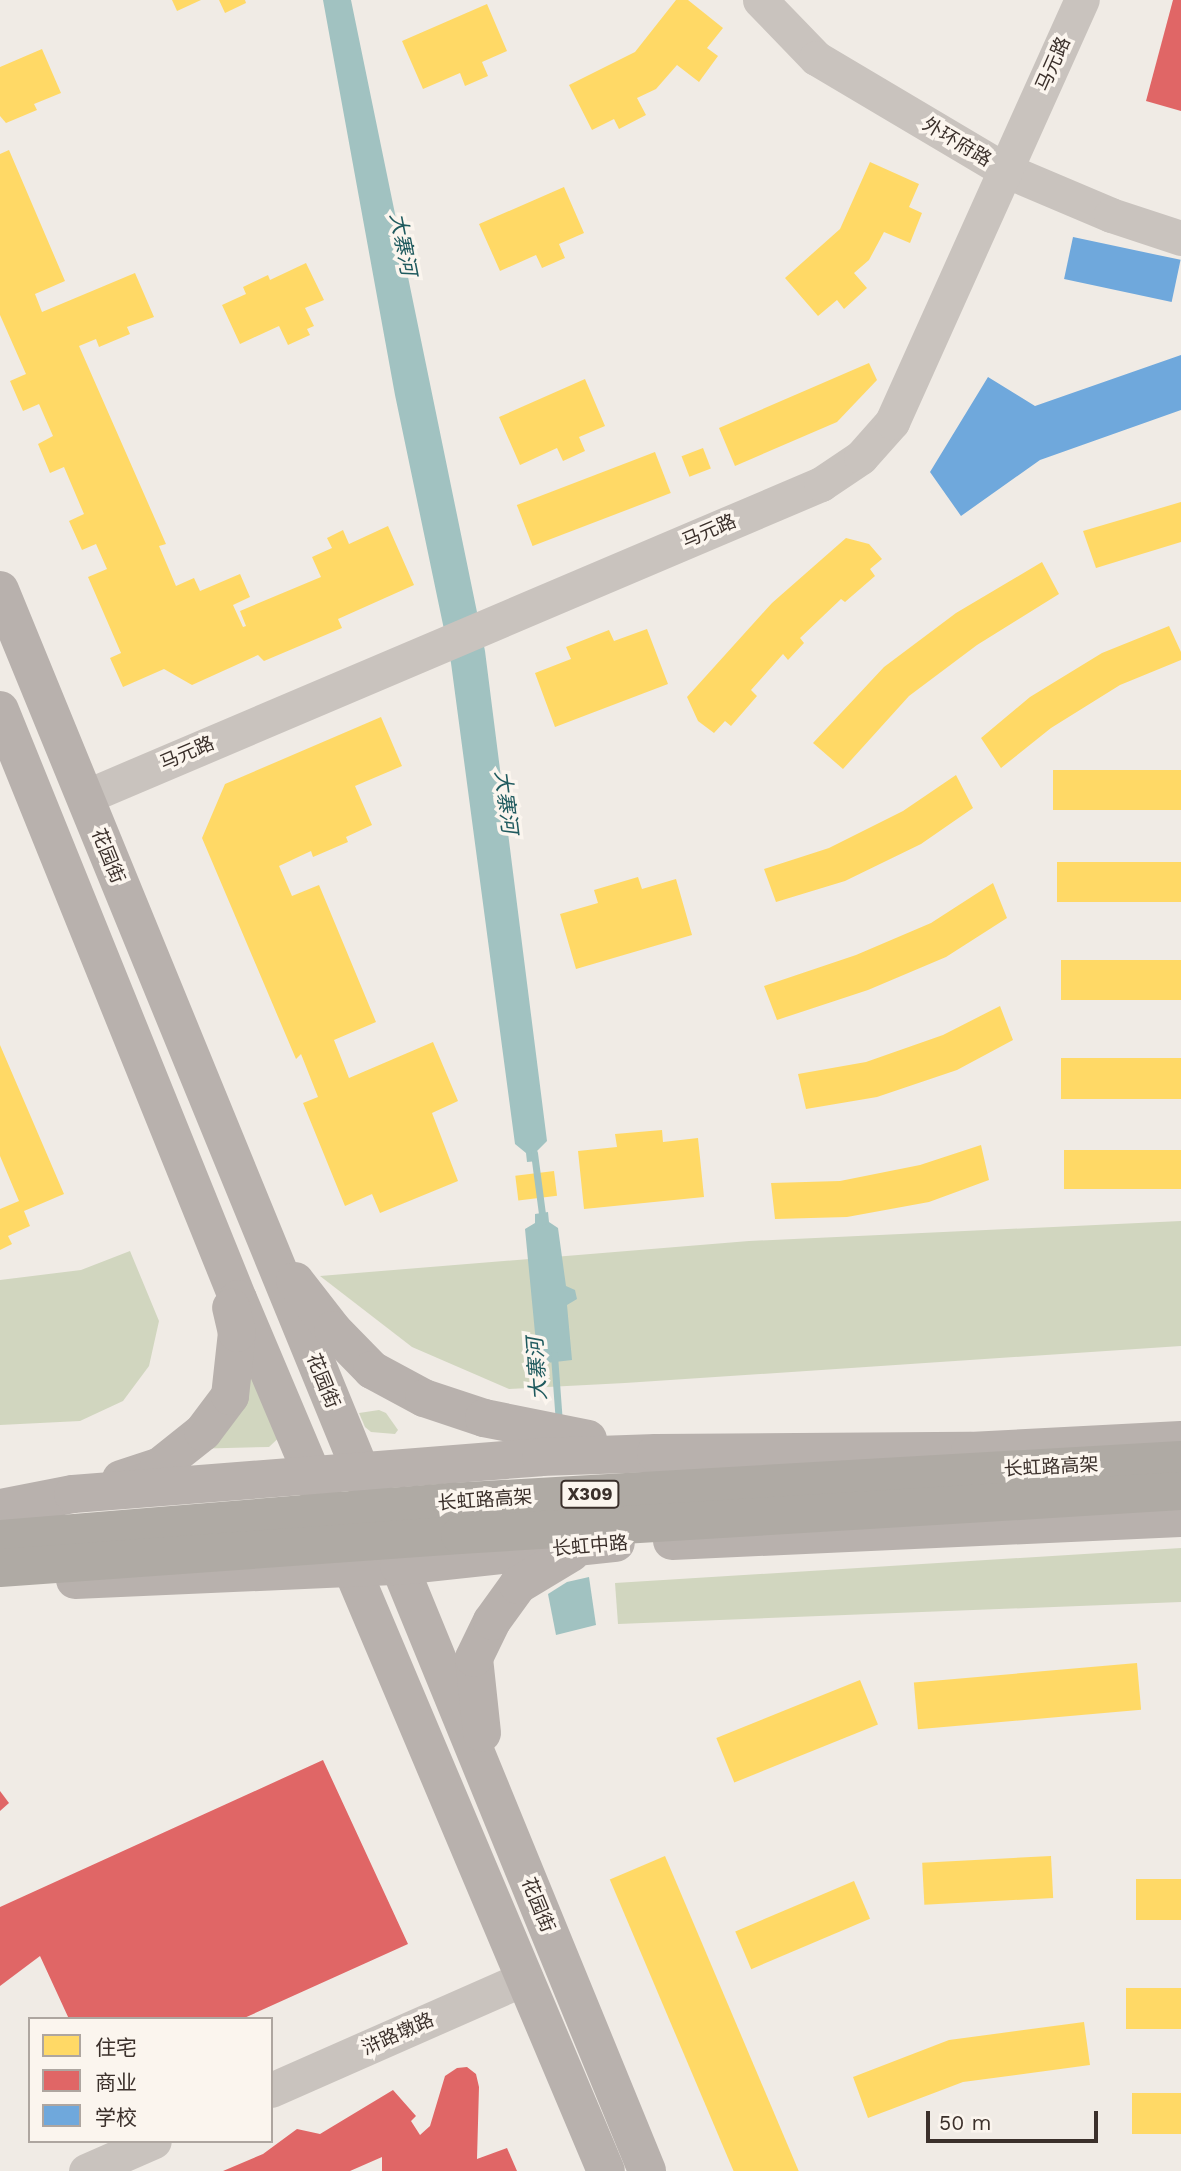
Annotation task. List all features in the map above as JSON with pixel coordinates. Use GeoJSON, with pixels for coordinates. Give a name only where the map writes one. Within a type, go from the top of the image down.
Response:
{"type":"FeatureCollection","features":[{"type":"Feature","properties":{"kind":"highway","name":"长虹路高架"},"geometry":{"type":"LineString","coordinates":[[0,1539],[451,1502],[1181,1460]]}},
{"type":"Feature","properties":{"kind":"highway","name":"长虹路高架"},"geometry":{"type":"LineString","coordinates":[[0,1568],[446,1536],[1181,1491]]}},
{"type":"Feature","properties":{"kind":"main road","name":"花园街"},"geometry":{"type":"LineString","coordinates":[[0,590],[647,2171]]}},
{"type":"Feature","properties":{"kind":"main road","name":"花园街"},"geometry":{"type":"LineString","coordinates":[[0,710],[312,1475],[606,2171]]}},
{"type":"Feature","properties":{"kind":"main road"},"geometry":{"type":"LineString","coordinates":[[259,1227],[318,1311],[372,1370],[425,1398],[538,1444]]}},
{"type":"Feature","properties":{"kind":"main road"},"geometry":{"type":"LineString","coordinates":[[73,1494],[159,1467],[203,1432],[229,1396],[237,1333],[215,1241]]}},
{"type":"Feature","properties":{"kind":"main road"},"geometry":{"type":"LineString","coordinates":[[656,1453],[1181,1418]]}},
{"type":"Feature","properties":{"kind":"main road"},"geometry":{"type":"LineString","coordinates":[[0,1507],[73,1494],[360,1471],[538,1444],[656,1453],[971,1451],[1181,1440]]}},
{"type":"Feature","properties":{"kind":"main road"},"geometry":{"type":"LineString","coordinates":[[222,1482],[231,1574]]}},
{"type":"Feature","properties":{"kind":"main road","name":"长虹中路"},"geometry":{"type":"LineString","coordinates":[[0,1585],[352,1569],[569,1551],[1181,1518]]}},
{"type":"Feature","properties":{"kind":"main road"},"geometry":{"type":"LineString","coordinates":[[486,1777],[474,1658],[492,1621],[518,1585],[569,1551]]}},
{"type":"Feature","properties":{"kind":"street","name":"外环府路"},"geometry":{"type":"LineString","coordinates":[[760,0],[816,58],[1005,170],[1111,215],[1181,238]]}},
{"type":"Feature","properties":{"kind":"street","name":"马元路"},"geometry":{"type":"LineString","coordinates":[[85,797],[821,484],[861,457],[892,422],[1082,0]]}},
{"type":"Feature","properties":{"kind":"street","name":"浒路墩路"},"geometry":{"type":"LineString","coordinates":[[273,2089],[525,1978]]}},
{"type":"Feature","properties":{"kind":"street"},"geometry":{"type":"LineString","coordinates":[[86,2171],[149,2143]]}},
{"type":"Feature","properties":{"kind":"green space"},"geometry":{"type":"Polygon","coordinates":[[[1181,1221],[1181,1346],[625,1383],[509,1389],[412,1347],[320,1276],[749,1241],[1181,1221]]]}},
{"type":"Feature","properties":{"kind":"green space"},"geometry":{"type":"Polygon","coordinates":[[[130,1251],[159,1321],[149,1366],[123,1401],[80,1421],[0,1425],[0,1280],[81,1270],[130,1251]]]}},
{"type":"Feature","properties":{"kind":"green space"},"geometry":{"type":"Polygon","coordinates":[[[242,1358],[285,1432],[269,1447],[188,1449],[242,1358]]]}},
{"type":"Feature","properties":{"kind":"green space"},"geometry":{"type":"Polygon","coordinates":[[[379,1410],[386,1413],[398,1430],[395,1434],[371,1432],[365,1427],[359,1413],[379,1410]]]}},
{"type":"Feature","properties":{"kind":"green space"},"geometry":{"type":"Polygon","coordinates":[[[1181,1548],[1181,1602],[618,1624],[615,1583],[1181,1548]]]}},
{"type":"Feature","properties":{"kind":"water"},"geometry":{"type":"Polygon","coordinates":[[[323,0],[351,0],[485,651],[547,1141],[537,1151],[538,1161],[527,1162],[526,1153],[515,1144],[451,663],[395,395],[323,0]]]}},
{"type":"Feature","properties":{"kind":"water"},"geometry":{"type":"Polygon","coordinates":[[[548,1212],[549,1222],[558,1228],[566,1286],[575,1290],[577,1299],[567,1305],[572,1360],[538,1364],[525,1229],[535,1223],[535,1214],[548,1212]]]}},
{"type":"Feature","properties":{"kind":"water"},"geometry":{"type":"Polygon","coordinates":[[[589,1577],[596,1625],[556,1635],[548,1594],[567,1582],[589,1577]]]}},
{"type":"Feature","properties":{"kind":"building: 住宅"},"geometry":{"type":"Polygon","coordinates":[[[172,0],[201,0],[177,11],[172,0]]]}},
{"type":"Feature","properties":{"kind":"building: 住宅"},"geometry":{"type":"Polygon","coordinates":[[[219,0],[245,0],[246,3],[225,13],[219,0]]]}},
{"type":"Feature","properties":{"kind":"building: 住宅"},"geometry":{"type":"Polygon","coordinates":[[[676,0],[688,0],[723,28],[707,48],[718,56],[699,82],[677,65],[656,89],[637,98],[646,115],[619,129],[614,119],[592,130],[569,85],[635,52],[676,0]]]}},
{"type":"Feature","properties":{"kind":"building: 住宅"},"geometry":{"type":"Polygon","coordinates":[[[487,4],[507,51],[482,62],[488,76],[465,86],[460,73],[423,89],[402,41],[487,4]]]}},
{"type":"Feature","properties":{"kind":"building: 住宅"},"geometry":{"type":"Polygon","coordinates":[[[42,49],[61,93],[34,104],[37,110],[6,123],[0,116],[0,67],[42,49]]]}},
{"type":"Feature","properties":{"kind":"building: 住宅"},"geometry":{"type":"Polygon","coordinates":[[[9,150],[65,281],[35,294],[42,312],[135,273],[154,317],[127,327],[130,334],[99,347],[96,339],[79,346],[166,544],[159,546],[176,586],[194,578],[200,591],[240,574],[250,597],[233,605],[243,627],[246,626],[240,611],[321,577],[312,557],[332,548],[327,538],[343,530],[349,544],[388,526],[414,585],[338,619],[342,628],[264,661],[258,655],[192,685],[164,669],[123,687],[110,658],[121,653],[88,577],[107,569],[96,544],[82,550],[69,521],[84,514],[64,467],[50,473],[38,444],[53,436],[39,404],[23,411],[10,381],[26,374],[0,315],[0,154],[9,150]]]}},
{"type":"Feature","properties":{"kind":"building: 住宅"},"geometry":{"type":"Polygon","coordinates":[[[870,162],[919,184],[909,207],[922,213],[910,243],[884,232],[869,260],[854,273],[867,288],[844,309],[837,300],[818,316],[785,278],[840,229],[870,162]]]}},
{"type":"Feature","properties":{"kind":"building: 住宅"},"geometry":{"type":"Polygon","coordinates":[[[564,187],[584,233],[559,244],[565,258],[542,268],[536,255],[500,271],[479,224],[564,187]]]}},
{"type":"Feature","properties":{"kind":"building: 住宅"},"geometry":{"type":"Polygon","coordinates":[[[306,263],[324,300],[305,308],[314,326],[307,329],[310,335],[288,345],[279,326],[240,344],[222,305],[246,294],[243,287],[268,275],[270,280],[306,263]]]}},
{"type":"Feature","properties":{"kind":"building: 住宅"},"geometry":{"type":"Polygon","coordinates":[[[869,363],[877,380],[837,422],[735,466],[719,428],[869,363]]]}},
{"type":"Feature","properties":{"kind":"building: 住宅"},"geometry":{"type":"Polygon","coordinates":[[[585,379],[605,426],[579,437],[585,451],[563,461],[557,448],[520,465],[499,417],[585,379]]]}},
{"type":"Feature","properties":{"kind":"building: 住宅"},"geometry":{"type":"Polygon","coordinates":[[[703,448],[711,469],[689,477],[682,456],[703,448]]]}},
{"type":"Feature","properties":{"kind":"building: 住宅"},"geometry":{"type":"Polygon","coordinates":[[[655,452],[671,493],[533,546],[517,505],[655,452]]]}},
{"type":"Feature","properties":{"kind":"building: 住宅"},"geometry":{"type":"Polygon","coordinates":[[[1181,502],[1181,542],[1096,568],[1083,531],[1181,502]]]}},
{"type":"Feature","properties":{"kind":"building: 住宅"},"geometry":{"type":"Polygon","coordinates":[[[846,538],[869,544],[882,559],[870,569],[875,576],[845,602],[841,599],[800,638],[804,643],[788,660],[783,654],[751,690],[757,696],[731,726],[725,721],[714,733],[698,721],[687,697],[772,603],[846,538]]]}},
{"type":"Feature","properties":{"kind":"building: 住宅"},"geometry":{"type":"Polygon","coordinates":[[[1042,562],[1059,594],[977,645],[909,696],[843,769],[813,743],[884,667],[956,613],[1042,562]]]}},
{"type":"Feature","properties":{"kind":"building: 住宅"},"geometry":{"type":"Polygon","coordinates":[[[1169,626],[1181,652],[1181,660],[1120,685],[1051,728],[1001,768],[981,738],[1030,697],[1102,653],[1169,626]]]}},
{"type":"Feature","properties":{"kind":"building: 住宅"},"geometry":{"type":"Polygon","coordinates":[[[647,629],[668,684],[555,727],[535,673],[571,659],[566,647],[609,630],[614,641],[647,629]]]}},
{"type":"Feature","properties":{"kind":"building: 住宅"},"geometry":{"type":"Polygon","coordinates":[[[381,717],[402,766],[355,786],[372,825],[346,837],[348,842],[313,857],[311,851],[279,866],[292,896],[319,885],[376,1022],[334,1040],[349,1078],[433,1042],[458,1101],[432,1113],[458,1181],[380,1213],[372,1194],[345,1206],[303,1103],[318,1097],[301,1054],[296,1059],[202,838],[225,784],[381,717]]]}},
{"type":"Feature","properties":{"kind":"building: 住宅"},"geometry":{"type":"Polygon","coordinates":[[[1053,770],[1181,770],[1181,810],[1053,810],[1053,770]]]}},
{"type":"Feature","properties":{"kind":"building: 住宅"},"geometry":{"type":"Polygon","coordinates":[[[956,775],[973,808],[921,844],[845,881],[776,902],[764,869],[829,848],[903,811],[956,775]]]}},
{"type":"Feature","properties":{"kind":"building: 住宅"},"geometry":{"type":"Polygon","coordinates":[[[1057,862],[1181,862],[1181,902],[1057,902],[1057,862]]]}},
{"type":"Feature","properties":{"kind":"building: 住宅"},"geometry":{"type":"Polygon","coordinates":[[[638,877],[642,889],[676,879],[692,935],[576,969],[560,914],[598,903],[594,890],[638,877]]]}},
{"type":"Feature","properties":{"kind":"building: 住宅"},"geometry":{"type":"Polygon","coordinates":[[[993,883],[1007,918],[946,957],[868,990],[777,1020],[764,986],[856,955],[931,923],[993,883]]]}},
{"type":"Feature","properties":{"kind":"building: 住宅"},"geometry":{"type":"Polygon","coordinates":[[[1061,960],[1181,960],[1181,1000],[1061,1000],[1061,960]]]}},
{"type":"Feature","properties":{"kind":"building: 住宅"},"geometry":{"type":"Polygon","coordinates":[[[1000,1006],[1013,1040],[957,1070],[877,1097],[806,1109],[798,1074],[866,1062],[943,1035],[1000,1006]]]}},
{"type":"Feature","properties":{"kind":"building: 住宅"},"geometry":{"type":"Polygon","coordinates":[[[0,1045],[64,1194],[24,1211],[30,1226],[8,1236],[12,1244],[0,1250],[0,1209],[19,1201],[0,1156],[0,1045]]]}},
{"type":"Feature","properties":{"kind":"building: 住宅"},"geometry":{"type":"Polygon","coordinates":[[[1061,1058],[1181,1058],[1181,1099],[1061,1099],[1061,1058]]]}},
{"type":"Feature","properties":{"kind":"building: 住宅"},"geometry":{"type":"Polygon","coordinates":[[[662,1130],[663,1142],[698,1138],[704,1197],[584,1209],[578,1151],[617,1147],[615,1134],[662,1130]]]}},
{"type":"Feature","properties":{"kind":"building: 住宅"},"geometry":{"type":"Polygon","coordinates":[[[981,1145],[989,1180],[929,1202],[847,1217],[775,1219],[771,1183],[840,1181],[920,1165],[981,1145]]]}},
{"type":"Feature","properties":{"kind":"building: 住宅"},"geometry":{"type":"Polygon","coordinates":[[[1064,1150],[1181,1150],[1181,1189],[1064,1189],[1064,1150]]]}},
{"type":"Feature","properties":{"kind":"building: 住宅"},"geometry":{"type":"Polygon","coordinates":[[[554,1171],[557,1196],[518,1201],[515,1176],[554,1171]]]}},
{"type":"Feature","properties":{"kind":"building: 住宅"},"geometry":{"type":"Polygon","coordinates":[[[1137,1663],[1141,1710],[918,1729],[914,1683],[1137,1663]]]}},
{"type":"Feature","properties":{"kind":"building: 住宅"},"geometry":{"type":"Polygon","coordinates":[[[860,1680],[878,1725],[734,1783],[716,1738],[860,1680]]]}},
{"type":"Feature","properties":{"kind":"building: 住宅"},"geometry":{"type":"Polygon","coordinates":[[[665,1856],[799,2171],[734,2171],[610,1879],[665,1856]]]}},
{"type":"Feature","properties":{"kind":"building: 住宅"},"geometry":{"type":"Polygon","coordinates":[[[1051,1856],[1053,1898],[924,1905],[922,1863],[1051,1856]]]}},
{"type":"Feature","properties":{"kind":"building: 住宅"},"geometry":{"type":"Polygon","coordinates":[[[1136,1879],[1181,1879],[1181,1920],[1136,1920],[1136,1879]]]}},
{"type":"Feature","properties":{"kind":"building: 住宅"},"geometry":{"type":"Polygon","coordinates":[[[854,1881],[870,1919],[751,1969],[735,1931],[854,1881]]]}},
{"type":"Feature","properties":{"kind":"building: 住宅"},"geometry":{"type":"Polygon","coordinates":[[[1126,1988],[1181,1988],[1181,2029],[1126,2029],[1126,1988]]]}},
{"type":"Feature","properties":{"kind":"building: 住宅"},"geometry":{"type":"Polygon","coordinates":[[[1084,2022],[1090,2065],[963,2082],[868,2118],[853,2077],[949,2040],[1084,2022]]]}},
{"type":"Feature","properties":{"kind":"building: 住宅"},"geometry":{"type":"Polygon","coordinates":[[[1132,2093],[1181,2093],[1181,2134],[1132,2134],[1132,2093]]]}},
{"type":"Feature","properties":{"kind":"building: 商业"},"geometry":{"type":"Polygon","coordinates":[[[1173,0],[1181,0],[1181,111],[1146,101],[1173,0]]]}},
{"type":"Feature","properties":{"kind":"building: 商业"},"geometry":{"type":"Polygon","coordinates":[[[323,1760],[408,1944],[246,2017],[68,2017],[40,1956],[0,1986],[0,1907],[323,1760]]]}},
{"type":"Feature","properties":{"kind":"building: 商业"},"geometry":{"type":"Polygon","coordinates":[[[0,1791],[9,1803],[0,1811],[0,1791]]]}},
{"type":"Feature","properties":{"kind":"building: 商业"},"geometry":{"type":"Polygon","coordinates":[[[467,2067],[476,2074],[479,2087],[477,2159],[507,2148],[517,2171],[382,2171],[382,2157],[350,2171],[223,2171],[263,2154],[297,2129],[320,2134],[393,2090],[416,2116],[411,2121],[420,2135],[430,2126],[445,2076],[457,2068],[467,2067]]]}},
{"type":"Feature","properties":{"kind":"building: 学校"},"geometry":{"type":"Polygon","coordinates":[[[1073,237],[1181,260],[1172,302],[1064,279],[1073,237]]]}},
{"type":"Feature","properties":{"kind":"building: 学校"},"geometry":{"type":"Polygon","coordinates":[[[1181,355],[1181,410],[1040,460],[961,516],[930,472],[988,377],[1035,406],[1181,355]]]}},
{"type":"Feature","properties":{"kind":"waterway","name":"大寨河"},"geometry":{"type":"LineString","coordinates":[[534,1153],[543,1221]]}},
{"type":"Feature","properties":{"kind":"waterway","name":"大寨河"},"geometry":{"type":"LineString","coordinates":[[554,1355],[559,1423]]}}]}
